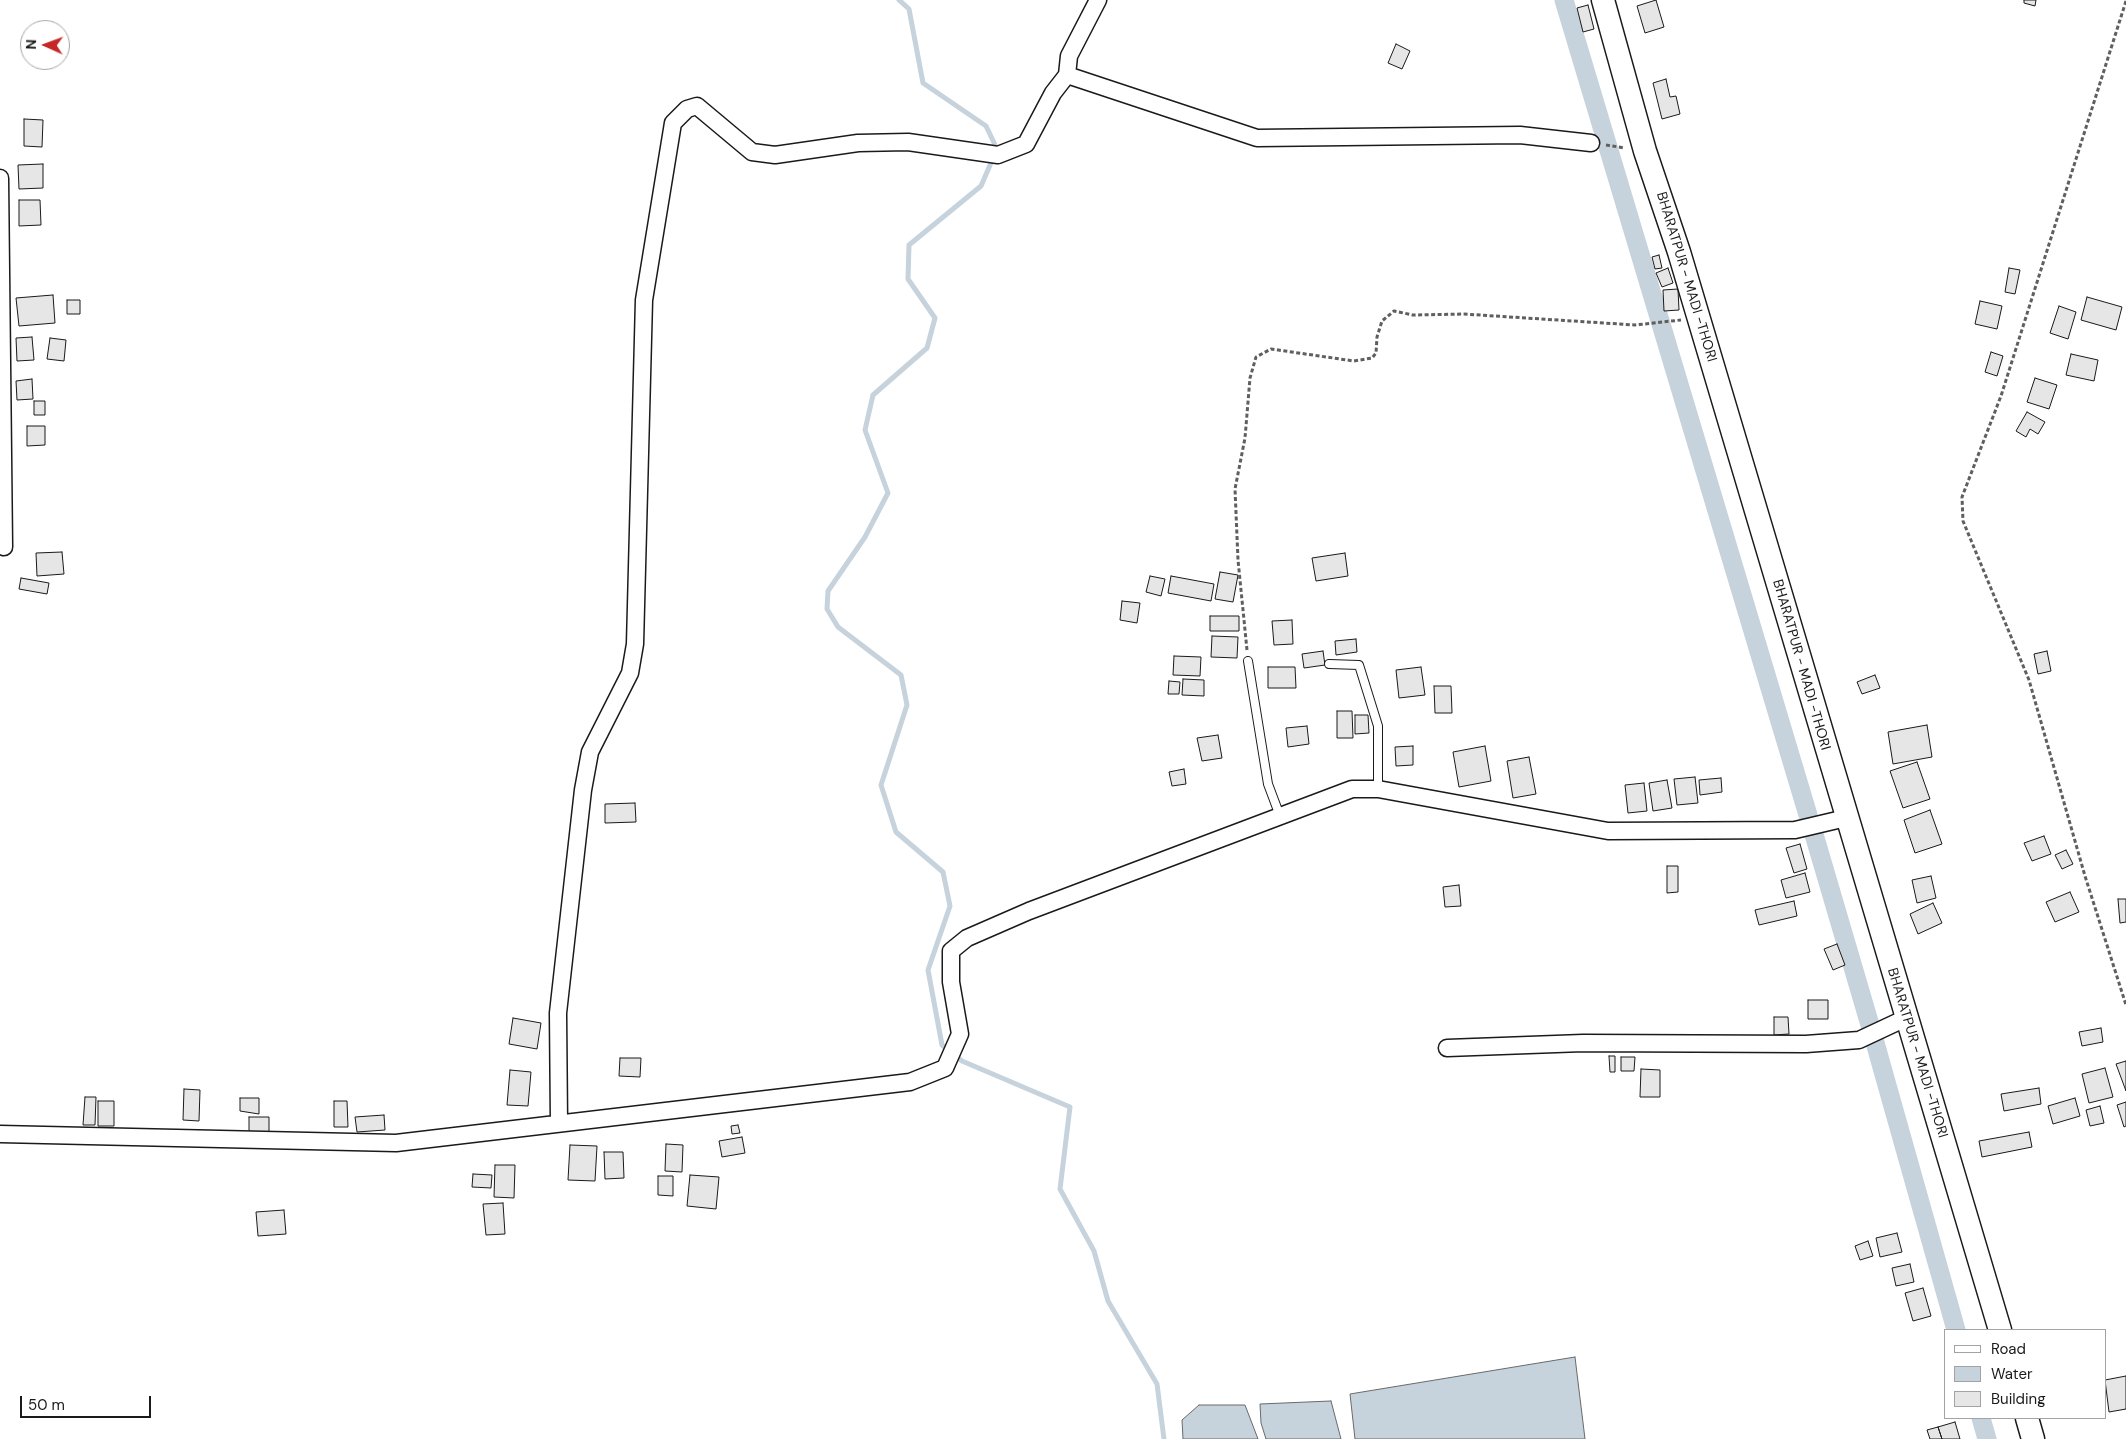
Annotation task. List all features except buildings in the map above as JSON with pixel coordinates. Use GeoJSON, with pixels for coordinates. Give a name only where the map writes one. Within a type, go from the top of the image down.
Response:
{"type":"FeatureCollection","features":[{"type":"Feature","properties":{"kind":"main road","name":"BHARATPUR - MADI -THORI"},"geometry":{"type":"LineString","coordinates":[[1603,0],[1645,151],[1682,261],[1846,818],[2000,1329]]}},
{"type":"Feature","properties":{"kind":"main road"},"geometry":{"type":"LineString","coordinates":[[2027,1419],[2033,1439]]}},
{"type":"Feature","properties":{"kind":"street"},"geometry":{"type":"LineString","coordinates":[[559,1123],[558,1013],[583,790],[590,752],[630,673],[635,644],[644,300],[673,124],[687,109],[697,106],[752,152],[775,155],[858,143],[908,142],[998,155],[1026,144],[1054,93],[1067,75],[1069,56],[1098,0]]}},
{"type":"Feature","properties":{"kind":"street"},"geometry":{"type":"LineString","coordinates":[[1067,75],[1257,138],[1520,135],[1591,143]]}},
{"type":"Feature","properties":{"kind":"street"},"geometry":{"type":"LineString","coordinates":[[0,178],[4,547]]}},
{"type":"Feature","properties":{"kind":"street"},"geometry":{"type":"LineString","coordinates":[[0,1134],[396,1143],[910,1082],[945,1068],[960,1034],[951,982],[951,951],[967,938],[1029,911],[1352,789],[1378,789],[1608,831],[1795,830],[1846,818]]}},
{"type":"Feature","properties":{"kind":"street"},"geometry":{"type":"LineString","coordinates":[[1447,1048],[1583,1043],[1806,1044],[1859,1040],[1906,1018]]}},
{"type":"Feature","properties":{"kind":"lane"},"geometry":{"type":"LineString","coordinates":[[1248,660],[1268,784],[1280,816]]}},
{"type":"Feature","properties":{"kind":"lane"},"geometry":{"type":"LineString","coordinates":[[1329,664],[1359,666],[1378,726],[1378,789]]}},
{"type":"Feature","properties":{"kind":"path"},"geometry":{"type":"LineString","coordinates":[[2126,1],[2000,396],[1962,497],[1963,521],[2029,680],[2085,876],[2126,1005]]}},
{"type":"Feature","properties":{"kind":"path"},"geometry":{"type":"LineString","coordinates":[[1591,143],[1628,149]]}},
{"type":"Feature","properties":{"kind":"path"},"geometry":{"type":"LineString","coordinates":[[1248,660],[1245,610],[1238,560],[1235,489],[1245,438],[1250,378],[1256,356],[1271,349],[1354,361],[1372,358],[1376,353],[1377,337],[1382,321],[1394,311],[1413,315],[1464,314],[1635,325],[1676,322]]}},
{"type":"Feature","properties":{"kind":"water"},"geometry":{"type":"Polygon","coordinates":[[[1575,1357],[1585,1439],[1355,1439],[1350,1394],[1575,1357]]]}},
{"type":"Feature","properties":{"kind":"water"},"geometry":{"type":"Polygon","coordinates":[[[1331,1401],[1341,1439],[1266,1439],[1261,1423],[1260,1404],[1331,1401]]]}},
{"type":"Feature","properties":{"kind":"water"},"geometry":{"type":"Polygon","coordinates":[[[1199,1405],[1245,1405],[1258,1439],[1183,1439],[1182,1420],[1199,1405]]]}},
{"type":"Feature","properties":{"kind":"waterway"},"geometry":{"type":"LineString","coordinates":[[899,0],[909,9],[923,83],[986,126],[997,149],[981,186],[909,245],[908,279],[935,318],[927,348],[873,395],[865,430],[888,493],[865,537],[828,591],[827,609],[838,627],[901,675],[907,705],[881,785],[896,832],[943,872],[950,906],[928,970],[942,1045],[962,1061],[1070,1107],[1060,1189],[1094,1251],[1108,1301],[1157,1384],[1164,1439]]}},
{"type":"Feature","properties":{"kind":"waterway"},"geometry":{"type":"LineString","coordinates":[[1564,0],[1808,815]]}},
{"type":"Feature","properties":{"kind":"waterway"},"geometry":{"type":"LineString","coordinates":[[1813,831],[1870,1025]]}},
{"type":"Feature","properties":{"kind":"waterway"},"geometry":{"type":"LineString","coordinates":[[1874,1039],[1956,1329]]}},
{"type":"Feature","properties":{"kind":"waterway"},"geometry":{"type":"LineString","coordinates":[[1981,1419],[1987,1439]]}}]}
